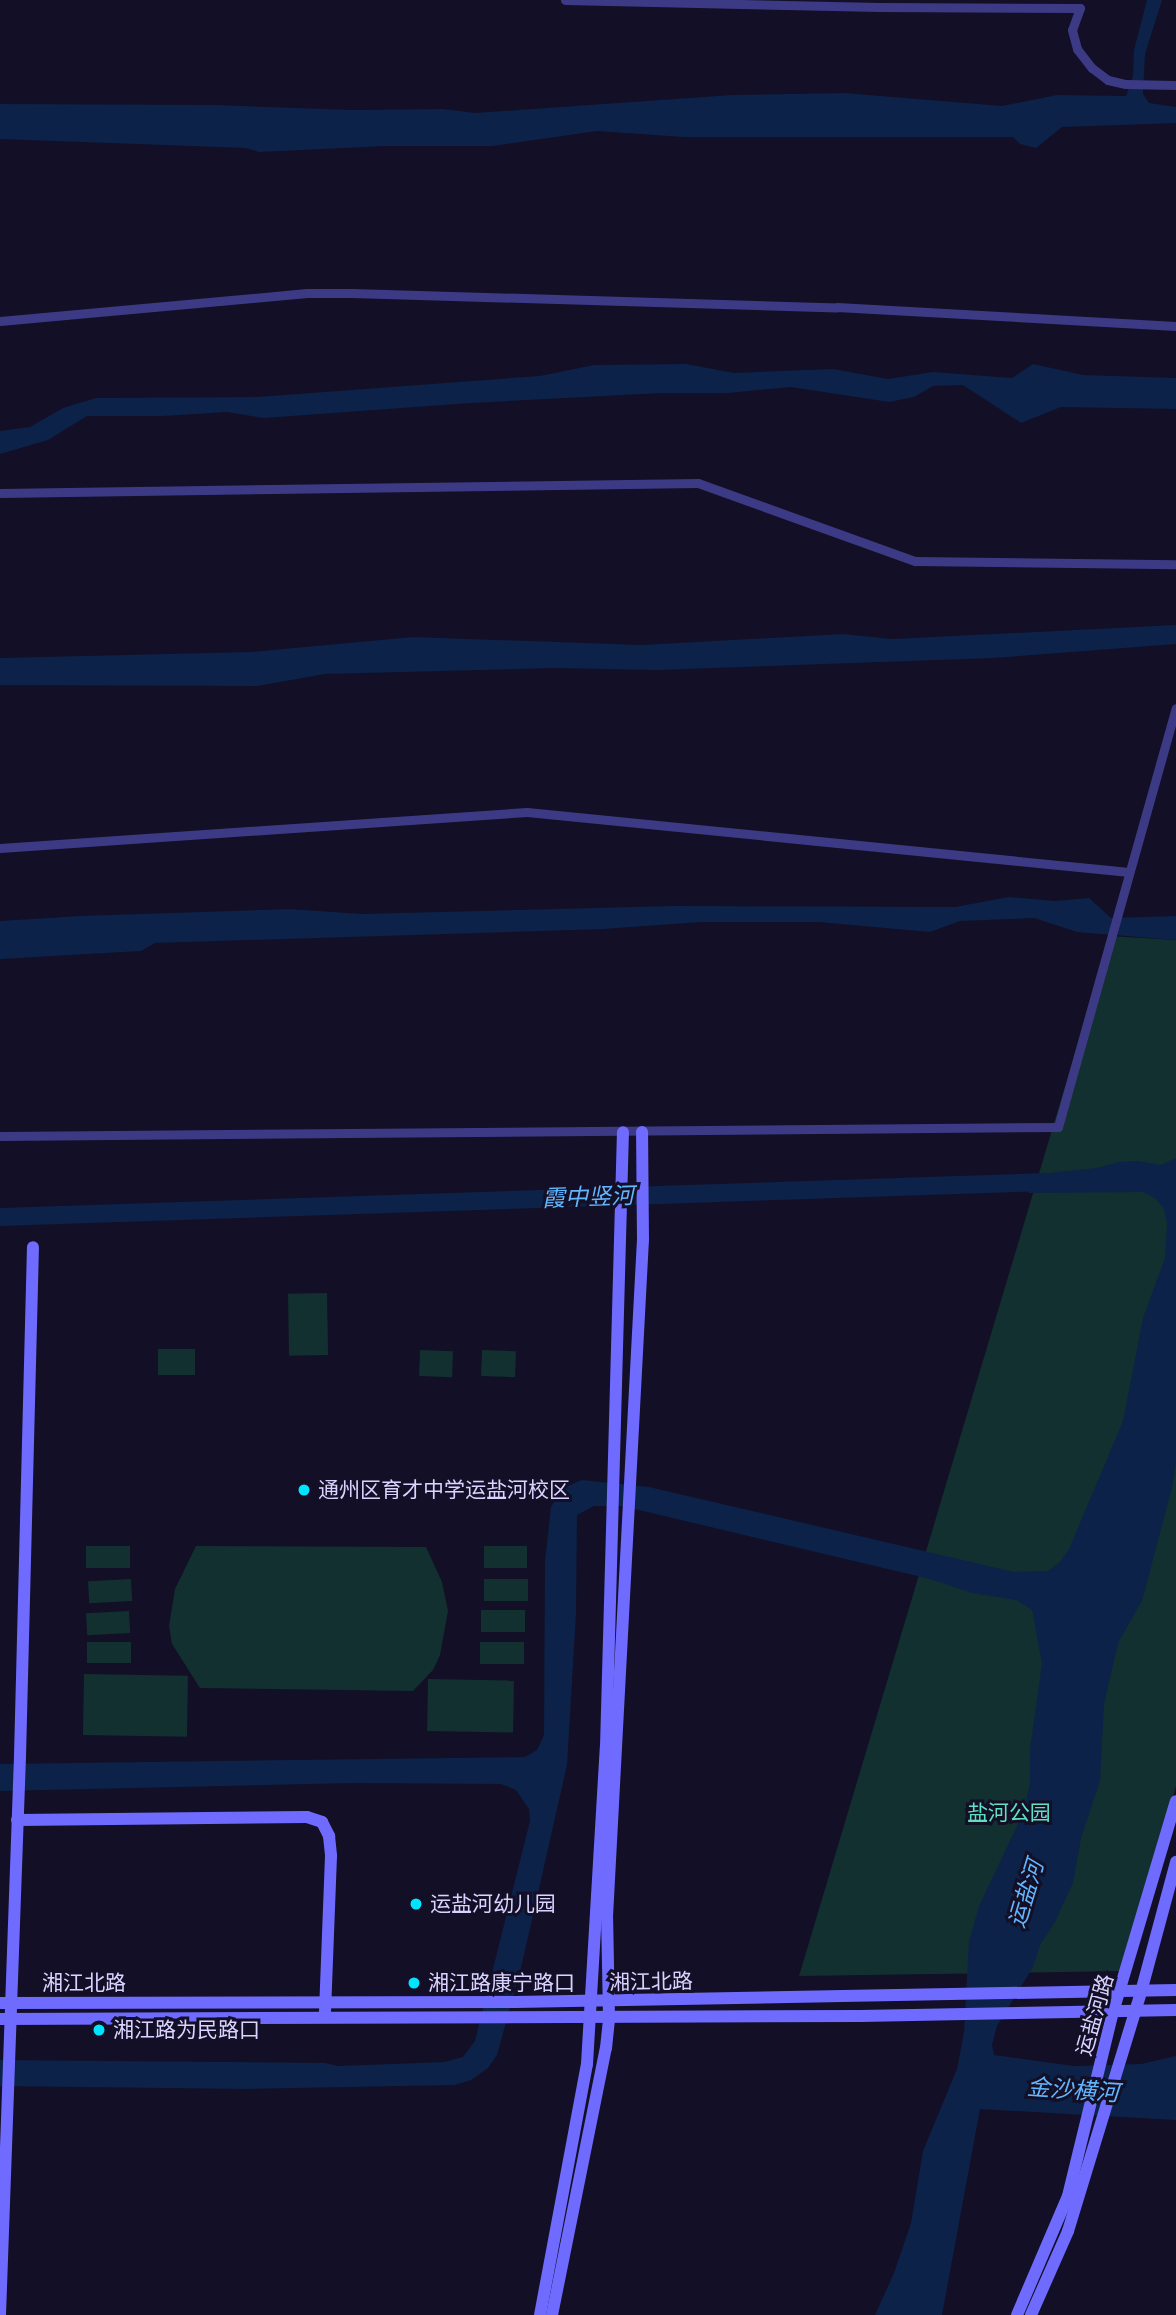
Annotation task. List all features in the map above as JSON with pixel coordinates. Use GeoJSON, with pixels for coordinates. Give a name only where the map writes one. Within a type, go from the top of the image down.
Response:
{"type":"FeatureCollection","features":[{"type":"Feature","properties":{"kind":"street"},"geometry":{"type":"LineString","coordinates":[[565,0],[880,8],[1080,8],[1072,30],[1077,49],[1108,80],[1126,84],[1176,85]]}},
{"type":"Feature","properties":{"kind":"street"},"geometry":{"type":"LineString","coordinates":[[0,321],[307,293],[352,293],[851,308],[1176,326]]}},
{"type":"Feature","properties":{"kind":"street"},"geometry":{"type":"LineString","coordinates":[[0,493],[698,483],[915,561],[1176,564]]}},
{"type":"Feature","properties":{"kind":"street"},"geometry":{"type":"LineString","coordinates":[[0,1136],[1058,1127],[1176,708]]}},
{"type":"Feature","properties":{"kind":"street"},"geometry":{"type":"LineString","coordinates":[[0,848],[527,812],[1129,872]]}},
{"type":"Feature","properties":{"kind":"street"},"geometry":{"type":"LineString","coordinates":[[540,2315],[587,2064],[606,1747],[623,1132]]}},
{"type":"Feature","properties":{"kind":"street"},"geometry":{"type":"LineString","coordinates":[[552,2315],[606,2048],[611,1814],[643,1240],[642,1132]]}},
{"type":"Feature","properties":{"kind":"street"},"geometry":{"type":"LineString","coordinates":[[0,2315],[10,2054],[5,2002],[18,1820],[33,1247]]}},
{"type":"Feature","properties":{"kind":"street","name":"运盐河路"},"geometry":{"type":"LineString","coordinates":[[1017,2315],[1068,2196],[1114,2012],[1176,1801]]}},
{"type":"Feature","properties":{"kind":"street"},"geometry":{"type":"LineString","coordinates":[[18,1820],[307,1817],[322,1822],[329,1836],[331,1856],[325,2018]]}},
{"type":"Feature","properties":{"kind":"street","name":"运盐河路"},"geometry":{"type":"LineString","coordinates":[[1031,2315],[1068,2231],[1141,1992],[1176,1862]]}},
{"type":"Feature","properties":{"kind":"street","name":"湘江北路"},"geometry":{"type":"LineString","coordinates":[[5,2002],[515,2003],[1176,1990]]}},
{"type":"Feature","properties":{"kind":"street","name":"湘江北路"},"geometry":{"type":"LineString","coordinates":[[6,2019],[508,2018],[1176,2010]]}},
{"type":"Feature","properties":{"kind":"green space","name":"盐河公园"},"geometry":{"type":"Polygon","coordinates":[[[1110,936],[1176,940],[1176,1786],[1126,1971],[799,1976],[1110,936]]]}},
{"type":"Feature","properties":{"kind":"green space"},"geometry":{"type":"Polygon","coordinates":[[[327,1293],[328,1355],[289,1356],[288,1294],[327,1293]]]}},
{"type":"Feature","properties":{"kind":"green space"},"geometry":{"type":"Polygon","coordinates":[[[158,1349],[195,1349],[195,1375],[158,1375],[158,1349]]]}},
{"type":"Feature","properties":{"kind":"green space"},"geometry":{"type":"Polygon","coordinates":[[[420,1350],[453,1351],[452,1377],[419,1376],[420,1350]]]}},
{"type":"Feature","properties":{"kind":"green space"},"geometry":{"type":"Polygon","coordinates":[[[482,1350],[516,1351],[515,1377],[481,1376],[482,1350]]]}},
{"type":"Feature","properties":{"kind":"green space"},"geometry":{"type":"Polygon","coordinates":[[[86,1546],[130,1546],[130,1568],[86,1568],[86,1546]]]}},
{"type":"Feature","properties":{"kind":"green space"},"geometry":{"type":"Polygon","coordinates":[[[196,1546],[426,1547],[442,1582],[448,1611],[440,1655],[433,1670],[413,1691],[200,1688],[172,1644],[169,1626],[175,1589],[196,1546]]]}},
{"type":"Feature","properties":{"kind":"green space"},"geometry":{"type":"Polygon","coordinates":[[[484,1546],[527,1546],[527,1568],[484,1568],[484,1546]]]}},
{"type":"Feature","properties":{"kind":"green space"},"geometry":{"type":"Polygon","coordinates":[[[131,1579],[132,1601],[89,1603],[88,1581],[131,1579]]]}},
{"type":"Feature","properties":{"kind":"green space"},"geometry":{"type":"Polygon","coordinates":[[[484,1579],[528,1579],[528,1601],[484,1601],[484,1579]]]}},
{"type":"Feature","properties":{"kind":"green space"},"geometry":{"type":"Polygon","coordinates":[[[481,1610],[525,1610],[525,1632],[481,1632],[481,1610]]]}},
{"type":"Feature","properties":{"kind":"green space"},"geometry":{"type":"Polygon","coordinates":[[[129,1611],[130,1633],[87,1635],[86,1613],[129,1611]]]}},
{"type":"Feature","properties":{"kind":"green space"},"geometry":{"type":"Polygon","coordinates":[[[87,1642],[131,1642],[131,1663],[87,1663],[87,1642]]]}},
{"type":"Feature","properties":{"kind":"green space"},"geometry":{"type":"Polygon","coordinates":[[[480,1642],[524,1642],[524,1664],[480,1664],[480,1642]]]}},
{"type":"Feature","properties":{"kind":"green space"},"geometry":{"type":"Polygon","coordinates":[[[84,1674],[188,1676],[187,1737],[83,1735],[84,1674]]]}},
{"type":"Feature","properties":{"kind":"green space"},"geometry":{"type":"Polygon","coordinates":[[[428,1679],[514,1681],[513,1732],[427,1731],[428,1679]]]}},
{"type":"Feature","properties":{"kind":"water"},"geometry":{"type":"Polygon","coordinates":[[[1147,0],[1162,0],[1145,54],[1143,94],[1149,103],[1176,107],[1176,123],[1062,127],[1036,148],[1020,144],[1013,137],[683,137],[597,131],[492,146],[386,146],[259,152],[246,148],[0,139],[0,104],[443,109],[475,113],[732,95],[844,93],[1002,106],[1057,95],[1126,96],[1133,76],[1134,50],[1147,0]]]}},
{"type":"Feature","properties":{"kind":"water"},"geometry":{"type":"Polygon","coordinates":[[[686,364],[734,373],[833,369],[888,379],[933,372],[1012,378],[1033,364],[1083,375],[1176,378],[1176,409],[1061,407],[1021,423],[963,385],[933,386],[914,397],[889,402],[791,387],[728,393],[661,393],[471,403],[264,418],[227,412],[163,416],[87,416],[48,440],[0,454],[0,431],[30,427],[63,408],[96,398],[257,397],[540,376],[594,365],[686,364]]]}},
{"type":"Feature","properties":{"kind":"water"},"geometry":{"type":"Polygon","coordinates":[[[1176,625],[1176,644],[994,658],[657,670],[554,668],[325,674],[257,686],[0,685],[0,658],[250,652],[413,637],[641,645],[843,634],[892,639],[1176,625]]]}},
{"type":"Feature","properties":{"kind":"water"},"geometry":{"type":"Polygon","coordinates":[[[1009,897],[1054,901],[1089,898],[1111,918],[1176,916],[1176,940],[1077,932],[1034,918],[960,921],[930,932],[818,922],[702,922],[603,929],[155,943],[141,951],[0,959],[0,921],[79,916],[290,909],[361,914],[671,906],[955,907],[1009,897]]]}},
{"type":"Feature","properties":{"kind":"water"},"geometry":{"type":"Polygon","coordinates":[[[1176,1158],[1176,1463],[1172,1488],[1142,1601],[1119,1641],[1115,1656],[1104,1704],[1100,1781],[1081,1838],[1073,1883],[1055,1922],[1040,1945],[1033,1967],[997,2026],[992,2045],[994,2055],[1074,2066],[1141,2064],[1176,2056],[1176,2120],[980,2109],[942,2315],[875,2315],[894,2273],[911,2223],[923,2151],[957,2069],[964,2032],[969,1942],[979,1906],[1024,1811],[1030,1783],[1030,1749],[1042,1663],[1032,1610],[1016,1600],[972,1593],[930,1579],[622,1506],[594,1506],[577,1515],[576,1614],[567,1765],[521,1968],[497,2055],[488,2068],[471,2080],[455,2085],[247,2089],[0,2086],[0,2060],[325,2063],[338,2066],[444,2062],[463,2057],[475,2041],[530,1821],[529,1809],[516,1790],[501,1784],[355,1783],[0,1791],[0,1764],[525,1757],[537,1750],[544,1735],[545,1561],[551,1507],[563,1488],[582,1480],[649,1487],[1014,1572],[1048,1571],[1060,1562],[1069,1549],[1123,1421],[1143,1318],[1165,1258],[1167,1223],[1164,1209],[1156,1199],[1143,1192],[1029,1193],[1029,1175],[1097,1168],[1118,1162],[1138,1161],[1161,1165],[1176,1158]]]}},
{"type":"Feature","properties":{"kind":"waterway","name":"霞中竖河"},"geometry":{"type":"LineString","coordinates":[[0,1217],[1050,1182]]}},
{"type":"Feature","properties":{"kind":"place","name":"通州区育才中学运盐河校区"},"geometry":{"type":"Point","coordinates":[304,1490]}},
{"type":"Feature","properties":{"kind":"place","name":"运盐河幼儿园"},"geometry":{"type":"Point","coordinates":[416,1904]}},
{"type":"Feature","properties":{"kind":"place","name":"湘江路康宁路口"},"geometry":{"type":"Point","coordinates":[414,1983]}},
{"type":"Feature","properties":{"kind":"place","name":"湘江路为民路口"},"geometry":{"type":"Point","coordinates":[99,2030]}},
{"type":"Feature","properties":{"kind":"water label","name":"运盐河"},"geometry":{"type":"Point","coordinates":[1026,1894]}},
{"type":"Feature","properties":{"kind":"water label","name":"金沙横河"},"geometry":{"type":"Point","coordinates":[1073,2090]}}]}
